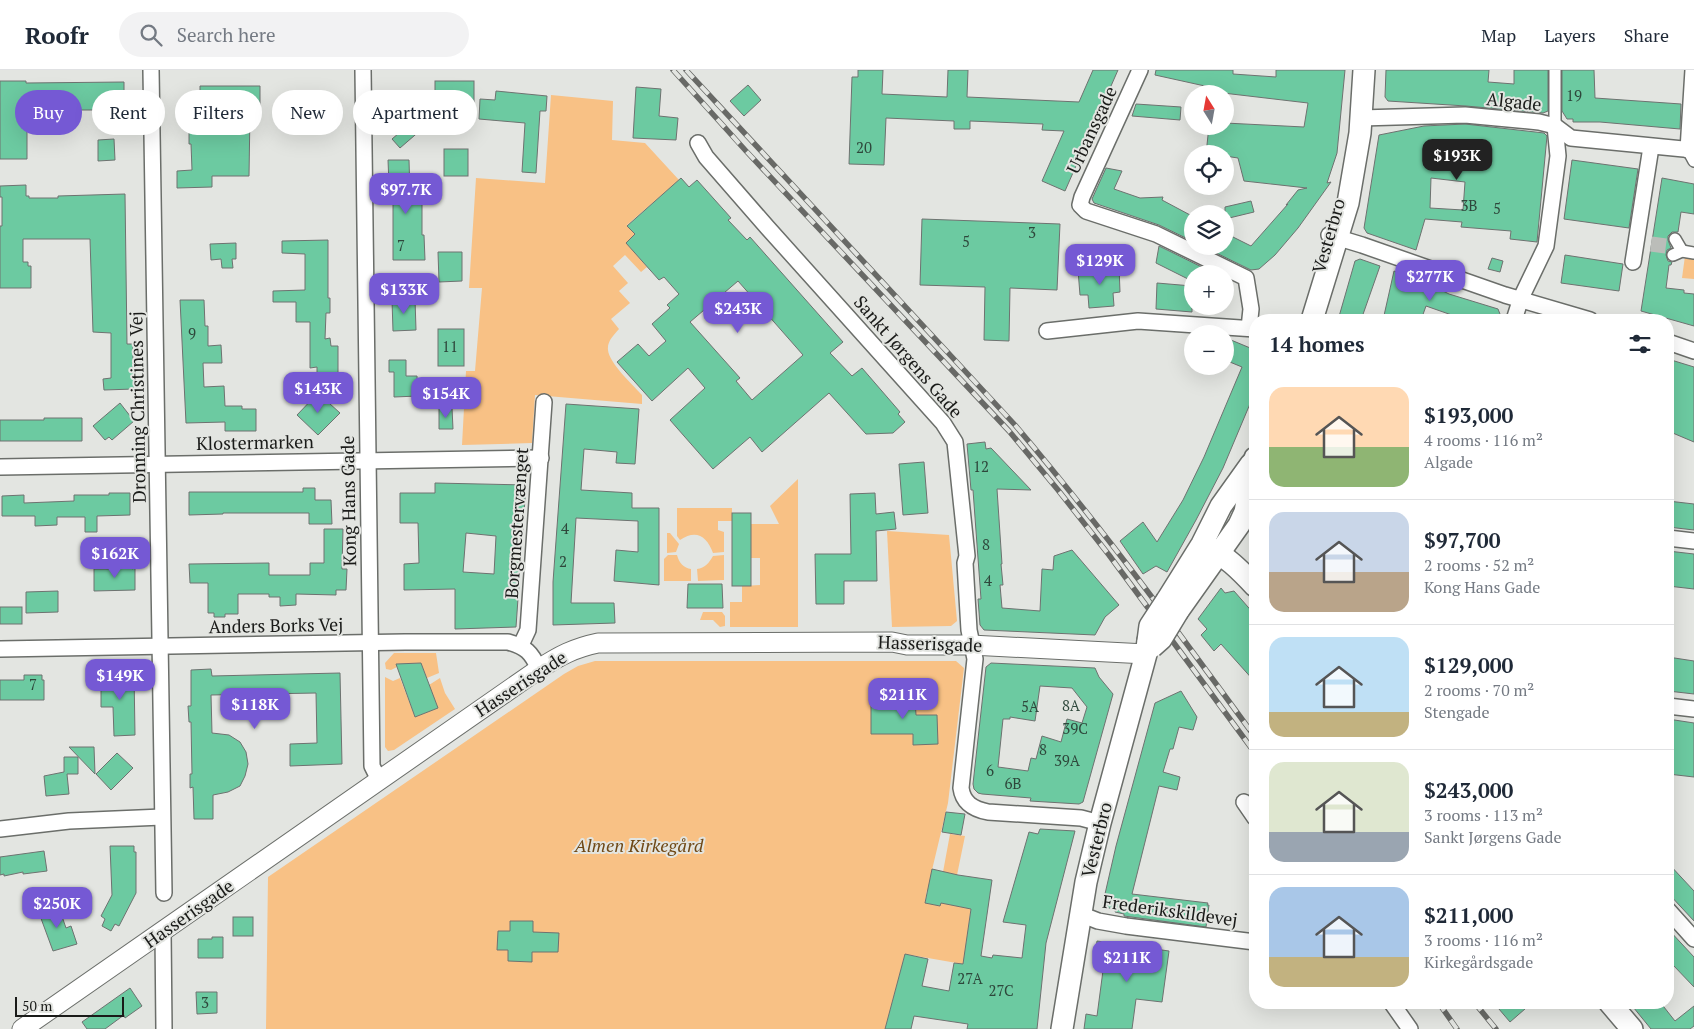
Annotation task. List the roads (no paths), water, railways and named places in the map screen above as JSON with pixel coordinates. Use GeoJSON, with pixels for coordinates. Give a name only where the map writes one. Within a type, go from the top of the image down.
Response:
{"type":"FeatureCollection","features":[{"type":"Feature","properties":{"kind":"main road","name":"Vesterbro"},"geometry":{"type":"LineString","coordinates":[[1314,314],[1334,236],[1336,209],[1356,153],[1361,118],[1364,70]]}},
{"type":"Feature","properties":{"kind":"main road","name":"Vesterbro"},"geometry":{"type":"LineString","coordinates":[[1306,314],[1323,262],[1334,236]]}},
{"type":"Feature","properties":{"kind":"main road","name":"Vesterbro"},"geometry":{"type":"LineString","coordinates":[[1062,1029],[1080,914],[1100,824],[1149,647],[1150,626],[1172,605],[1210,548],[1239,525],[1245,512],[1249,491]]}},
{"type":"Feature","properties":{"kind":"main road"},"geometry":{"type":"LineString","coordinates":[[1210,548],[1234,564],[1249,580]]}},
{"type":"Feature","properties":{"kind":"main road"},"geometry":{"type":"LineString","coordinates":[[1598,1009],[1615,1029]]}},
{"type":"Feature","properties":{"kind":"main road"},"geometry":{"type":"LineString","coordinates":[[1615,1009],[1632,1029]]}},
{"type":"Feature","properties":{"kind":"street","name":"Dronning Christines Vej"},"geometry":{"type":"LineString","coordinates":[[151,70],[164,893]]}},
{"type":"Feature","properties":{"kind":"street","name":"Kong Hans Gade"},"geometry":{"type":"LineString","coordinates":[[363,70],[369,643],[372,766],[379,780]]}},
{"type":"Feature","properties":{"kind":"street","name":"Urbansgade"},"geometry":{"type":"LineString","coordinates":[[1140,70],[1080,205],[1086,211],[1156,234],[1246,278],[1251,314]]}},
{"type":"Feature","properties":{"kind":"street"},"geometry":{"type":"LineString","coordinates":[[1516,314],[1521,298],[1546,246],[1558,156],[1555,126],[1555,70]]}},
{"type":"Feature","properties":{"kind":"street"},"geometry":{"type":"LineString","coordinates":[[1692,154],[1693,70]]}},
{"type":"Feature","properties":{"kind":"street","name":"Algade"},"geometry":{"type":"LineString","coordinates":[[1361,118],[1465,115],[1539,122],[1555,126],[1571,138],[1651,147],[1692,154]]}},
{"type":"Feature","properties":{"kind":"street","name":"Sankt Jørgens Gade"},"geometry":{"type":"LineString","coordinates":[[698,143],[706,157],[943,423],[956,442],[967,556],[969,630],[975,659],[961,788],[966,802],[976,809],[988,812],[1081,818],[1100,824]]}},
{"type":"Feature","properties":{"kind":"street"},"geometry":{"type":"LineString","coordinates":[[1633,262],[1644,243],[1651,147]]}},
{"type":"Feature","properties":{"kind":"street"},"geometry":{"type":"LineString","coordinates":[[1334,236],[1497,292],[1571,314]]}},
{"type":"Feature","properties":{"kind":"street"},"geometry":{"type":"LineString","coordinates":[[1675,239],[1677,253],[1694,254]]}},
{"type":"Feature","properties":{"kind":"street"},"geometry":{"type":"LineString","coordinates":[[1047,331],[1138,322],[1249,330]]}},
{"type":"Feature","properties":{"kind":"street"},"geometry":{"type":"LineString","coordinates":[[1674,344],[1694,351]]}},
{"type":"Feature","properties":{"kind":"street","name":"Borgmestervænget"},"geometry":{"type":"LineString","coordinates":[[521,646],[528,630],[544,402]]}},
{"type":"Feature","properties":{"kind":"street","name":"Klostermarken"},"geometry":{"type":"LineString","coordinates":[[0,466],[541,458]]}},
{"type":"Feature","properties":{"kind":"street"},"geometry":{"type":"LineString","coordinates":[[1674,539],[1694,541]]}},
{"type":"Feature","properties":{"kind":"street","name":"Anders Borks Vej"},"geometry":{"type":"LineString","coordinates":[[0,649],[489,642],[508,642],[521,646]]}},
{"type":"Feature","properties":{"kind":"street","name":"Hasserisgade"},"geometry":{"type":"LineString","coordinates":[[22,1029],[539,669],[571,650],[598,643],[892,642],[907,645],[1149,647]]}},
{"type":"Feature","properties":{"kind":"street"},"geometry":{"type":"LineString","coordinates":[[521,646],[529,651],[539,669]]}},
{"type":"Feature","properties":{"kind":"street"},"geometry":{"type":"LineString","coordinates":[[1674,707],[1694,709]]}},
{"type":"Feature","properties":{"kind":"street"},"geometry":{"type":"LineString","coordinates":[[1244,802],[1249,809]]}},
{"type":"Feature","properties":{"kind":"street"},"geometry":{"type":"LineString","coordinates":[[0,830],[69,821],[162,817]]}},
{"type":"Feature","properties":{"kind":"street","name":"Frederikskildevej"},"geometry":{"type":"LineString","coordinates":[[1080,914],[1100,922],[1249,941]]}},
{"type":"Feature","properties":{"kind":"street"},"geometry":{"type":"LineString","coordinates":[[1674,917],[1694,939]]}},
{"type":"Feature","properties":{"kind":"street"},"geometry":{"type":"LineString","coordinates":[[163,932],[164,1029]]}},
{"type":"Feature","properties":{"kind":"street"},"geometry":{"type":"LineString","coordinates":[[1396,1009],[1410,1029]]}},
{"type":"Feature","properties":{"kind":"tunnel"},"geometry":{"type":"LineString","coordinates":[[1651,244],[1674,247]]}},
{"type":"Feature","properties":{"kind":"railway"},"geometry":{"type":"LineString","coordinates":[[673,70],[746,151],[1009,431],[1109,555],[1249,745]]}},
{"type":"Feature","properties":{"kind":"railway"},"geometry":{"type":"LineString","coordinates":[[686,70],[1015,425],[1108,540],[1249,729]]}},
{"type":"Feature","properties":{"kind":"railway"},"geometry":{"type":"LineString","coordinates":[[1443,1009],[1457,1029]]}},
{"type":"Feature","properties":{"kind":"railway"},"geometry":{"type":"LineString","coordinates":[[1480,1009],[1496,1029]]}},
{"type":"Feature","properties":{"kind":"park label","name":"Almen Kirkegård"},"geometry":{"type":"Point","coordinates":[639,846]}}]}
